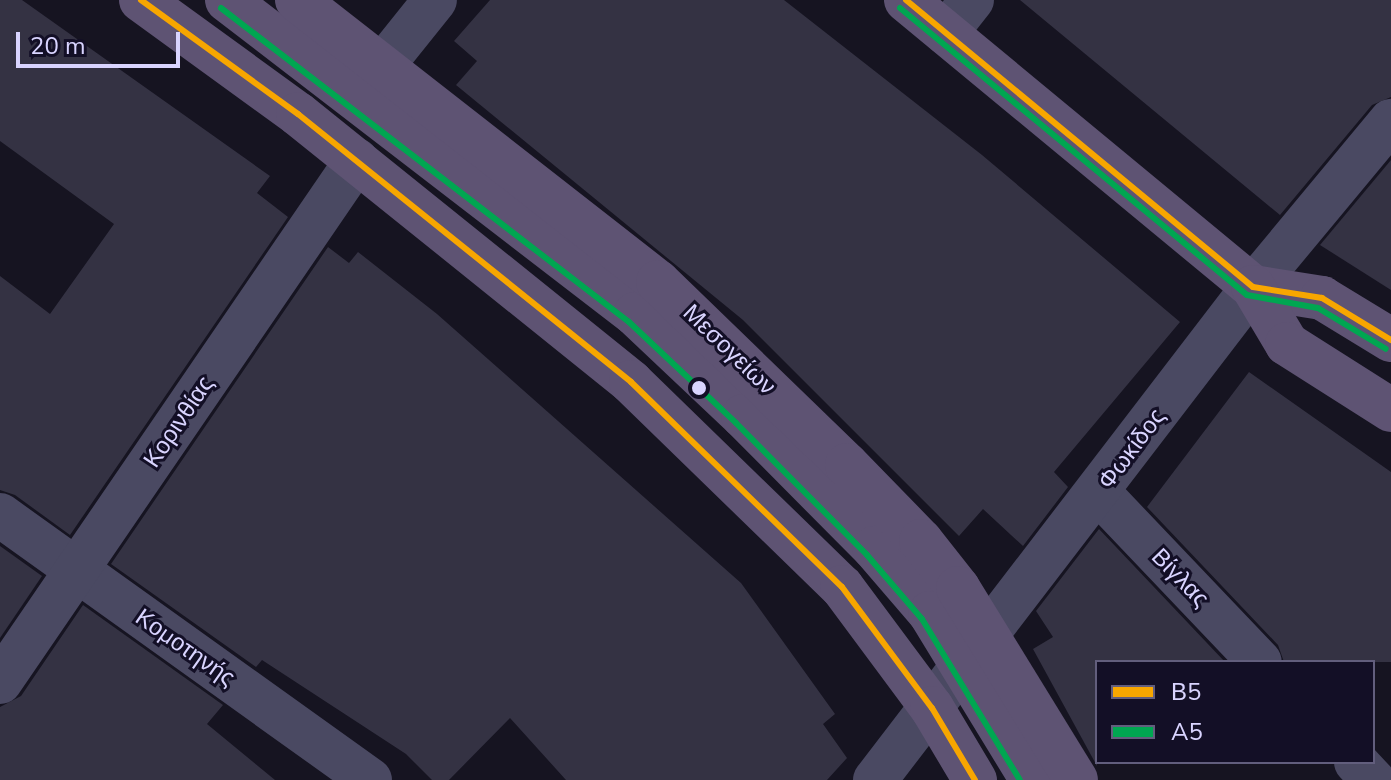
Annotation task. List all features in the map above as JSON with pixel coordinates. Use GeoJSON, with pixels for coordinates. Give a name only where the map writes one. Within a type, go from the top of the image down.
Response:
{"type":"FeatureCollection","features":[{"type":"Feature","properties":{"kind":"main road"},"geometry":{"type":"LineString","coordinates":[[141,0],[357,160],[603,356],[788,531],[842,587],[932,708],[975,780]]}},
{"type":"Feature","properties":{"kind":"main road","name":"Μεσογείων"},"geometry":{"type":"LineString","coordinates":[[227,0],[635,314],[874,548],[930,613],[976,651],[1076,780]]}},
{"type":"Feature","properties":{"kind":"main road","name":"Μεσογείων"},"geometry":{"type":"LineString","coordinates":[[297,0],[658,282],[921,541],[976,651],[1032,780]]}},
{"type":"Feature","properties":{"kind":"main road"},"geometry":{"type":"LineString","coordinates":[[906,0],[959,16],[1253,287],[1287,344],[1391,410]]}},
{"type":"Feature","properties":{"kind":"main road"},"geometry":{"type":"LineString","coordinates":[[1253,287],[1322,298],[1391,340]]}},
{"type":"Feature","properties":{"kind":"street"},"geometry":{"type":"LineString","coordinates":[[383,65],[435,0]]}},
{"type":"Feature","properties":{"kind":"street","name":"Φωκίδος"},"geometry":{"type":"LineString","coordinates":[[875,780],[1099,493],[1253,287],[1391,121]]}},
{"type":"Feature","properties":{"kind":"street","name":"Κορινθίας"},"geometry":{"type":"LineString","coordinates":[[0,682],[357,160]]}},
{"type":"Feature","properties":{"kind":"street","name":"Βίγλας"},"geometry":{"type":"LineString","coordinates":[[1099,493],[1258,660]]}},
{"type":"Feature","properties":{"kind":"street","name":"Κομοτηνής"},"geometry":{"type":"LineString","coordinates":[[0,515],[370,780]]}},
{"type":"Feature","properties":{"kind":"street"},"geometry":{"type":"LineString","coordinates":[[1358,764],[1373,780]]}},
{"type":"Feature","properties":{"kind":"building"},"geometry":{"type":"Polygon","coordinates":[[[0,0],[22,0],[270,176],[257,193],[288,217],[70,535],[15,495],[0,490],[0,276],[50,314],[114,224],[0,141],[0,0]]]}},
{"type":"Feature","properties":{"kind":"building"},"geometry":{"type":"Polygon","coordinates":[[[490,0],[784,0],[982,155],[1180,322],[1054,472],[1068,487],[1023,546],[983,509],[959,536],[743,320],[456,85],[477,61],[454,41],[490,0]]]}},
{"type":"Feature","properties":{"kind":"building"},"geometry":{"type":"Polygon","coordinates":[[[1020,0],[1391,0],[1391,97],[1372,105],[1280,215],[1020,0]]]}},
{"type":"Feature","properties":{"kind":"building"},"geometry":{"type":"Polygon","coordinates":[[[1391,160],[1391,290],[1320,245],[1391,160]]]}},
{"type":"Feature","properties":{"kind":"building"},"geometry":{"type":"Polygon","coordinates":[[[328,247],[349,263],[358,252],[437,314],[741,583],[835,714],[823,724],[847,758],[827,780],[566,780],[510,718],[449,780],[432,780],[406,754],[262,660],[256,667],[111,564],[328,247]]]}},
{"type":"Feature","properties":{"kind":"building"},"geometry":{"type":"Polygon","coordinates":[[[1249,372],[1391,472],[1391,662],[1283,660],[1278,645],[1147,507],[1249,372]]]}},
{"type":"Feature","properties":{"kind":"building"},"geometry":{"type":"Polygon","coordinates":[[[1099,529],[1223,660],[1095,660],[1095,762],[1033,649],[1053,637],[1036,611],[1099,529]]]}},
{"type":"Feature","properties":{"kind":"building"},"geometry":{"type":"Polygon","coordinates":[[[0,546],[42,576],[0,638],[0,546]]]}},
{"type":"Feature","properties":{"kind":"building"},"geometry":{"type":"Polygon","coordinates":[[[83,605],[223,705],[207,724],[275,780],[0,780],[0,707],[21,696],[83,605]]]}},
{"type":"Feature","properties":{"kind":"transit line","name":"Β5"},"geometry":{"type":"LineString","coordinates":[[141,0],[298,114],[631,382],[842,587],[932,708],[975,780]]}},
{"type":"Feature","properties":{"kind":"transit line","name":"Β5"},"geometry":{"type":"LineString","coordinates":[[906,0],[1253,287],[1322,298],[1391,340]]}},
{"type":"Feature","properties":{"kind":"transit line","name":"A5"},"geometry":{"type":"LineString","coordinates":[[221,8],[629,322],[736,423],[867,555],[922,619],[1020,780]]}},
{"type":"Feature","properties":{"kind":"transit line","name":"A5"},"geometry":{"type":"LineString","coordinates":[[900,8],[1247,295],[1318,308],[1386,349]]}}]}
